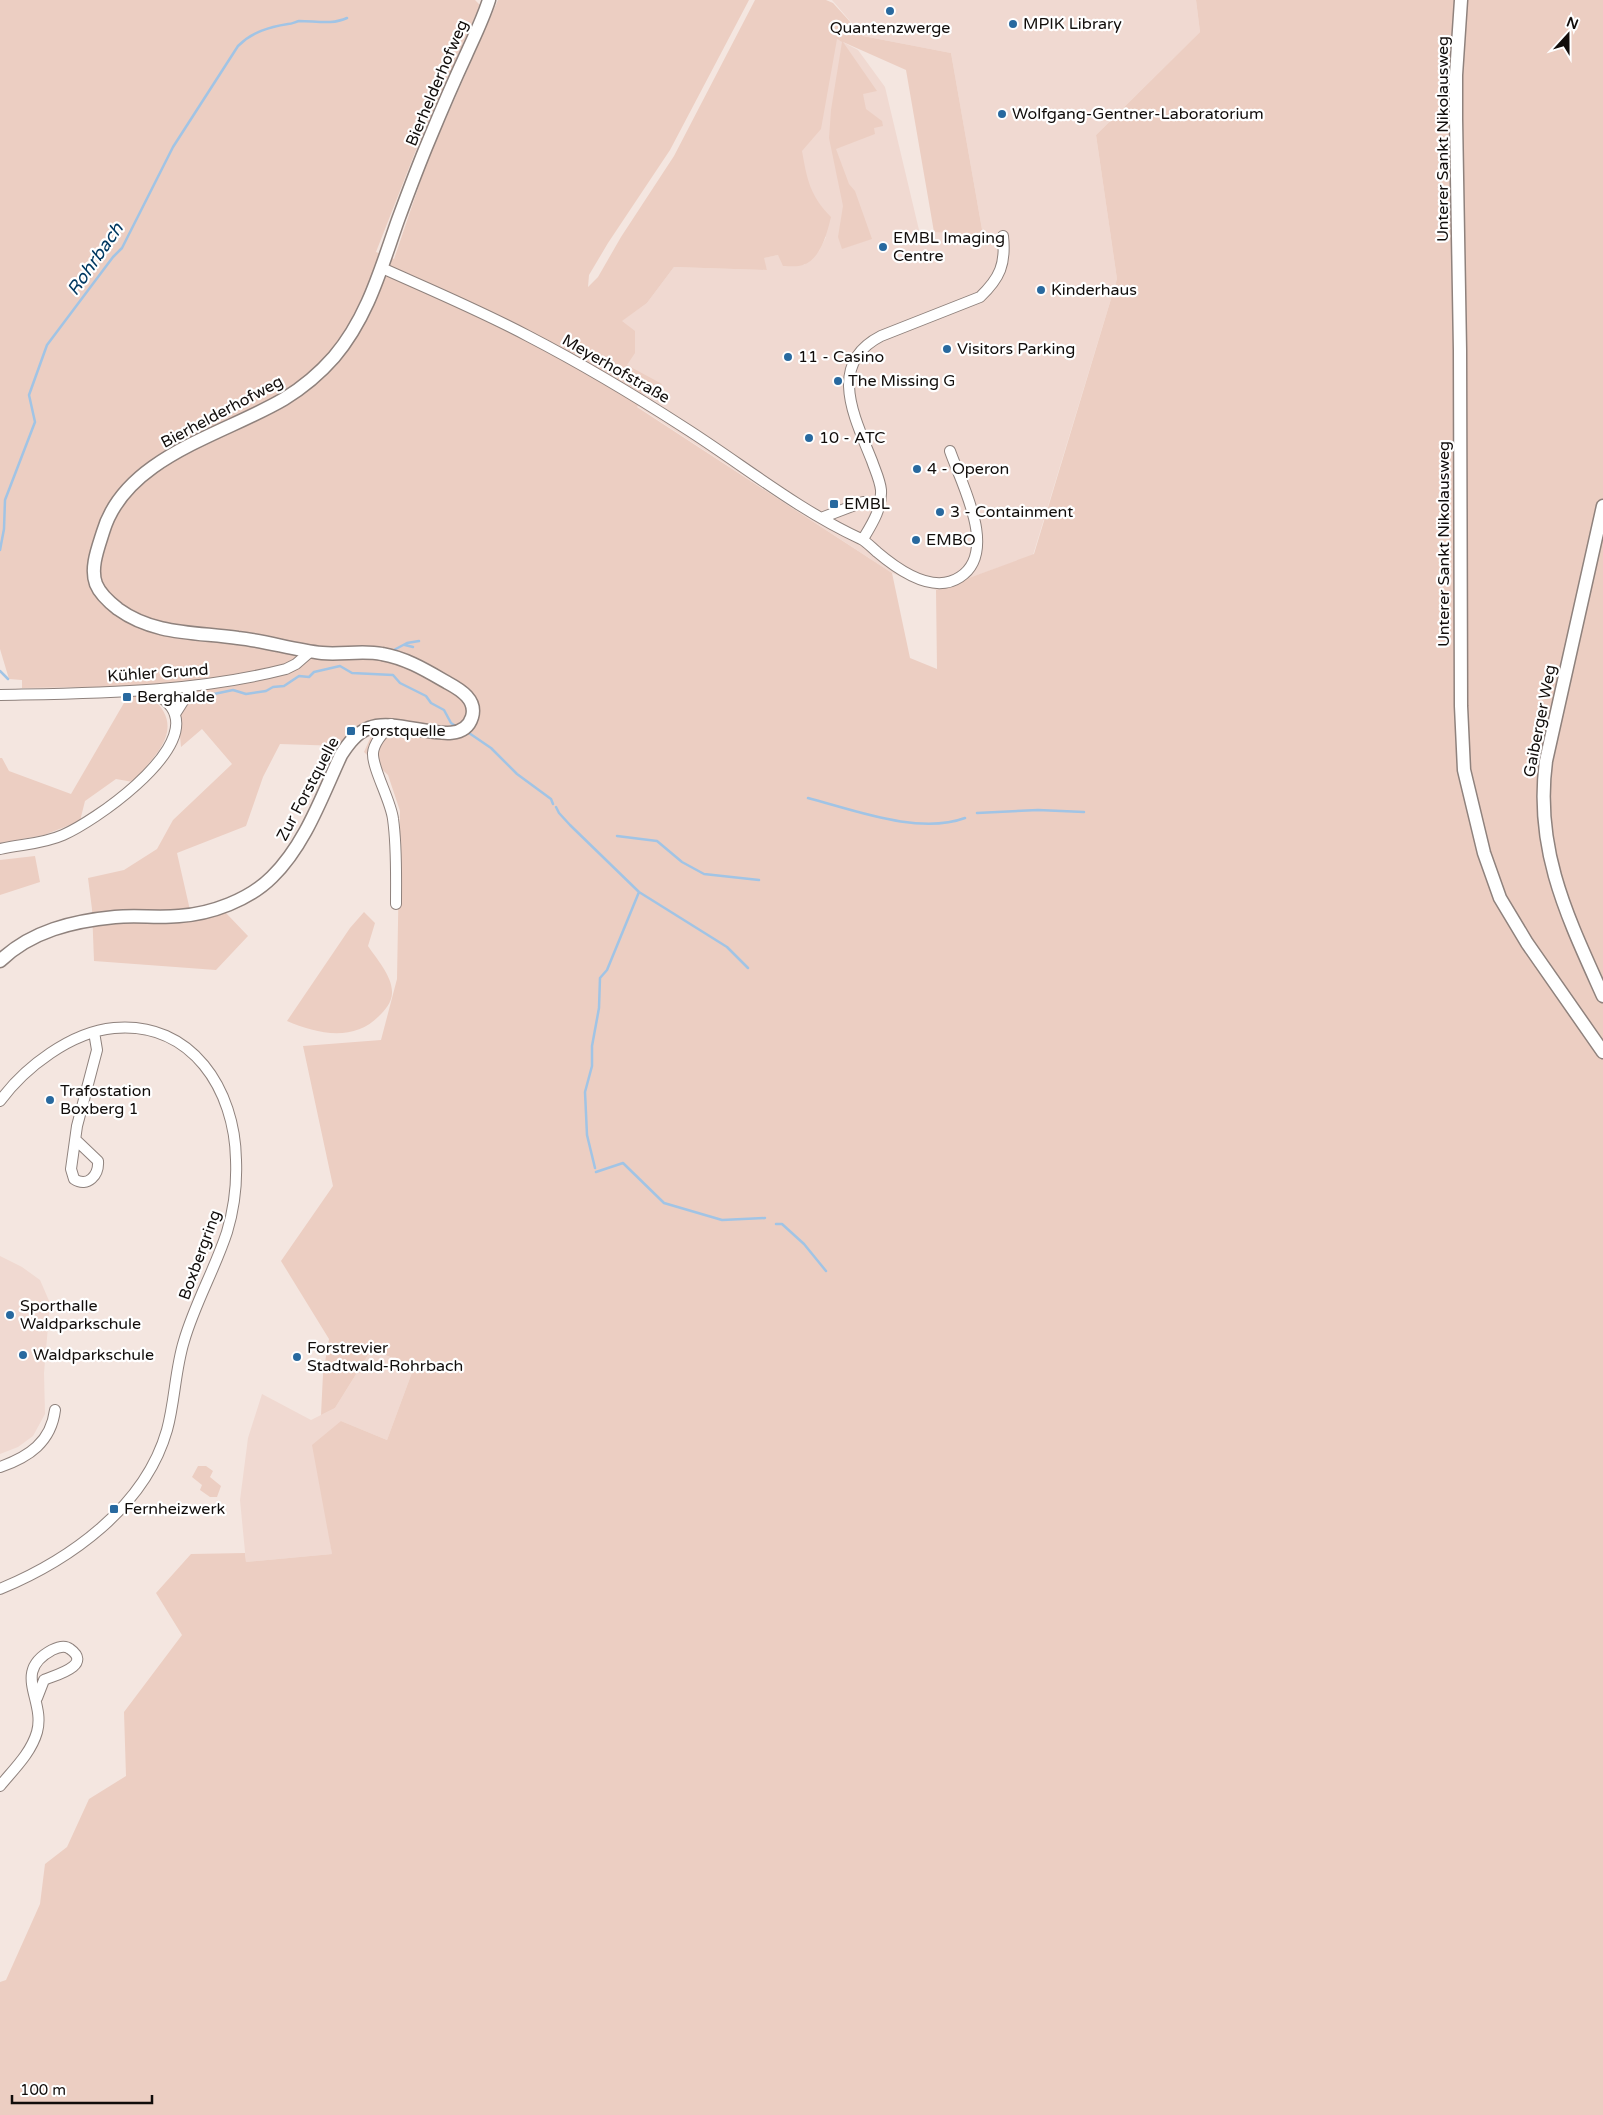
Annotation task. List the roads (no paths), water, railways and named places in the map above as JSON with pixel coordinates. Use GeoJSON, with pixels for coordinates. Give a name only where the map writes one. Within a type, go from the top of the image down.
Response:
{"type":"FeatureCollection","features":[{"type":"Feature","properties":{"kind":"street","name":"Bierhelderhofweg"},"geometry":{"type":"LineString","coordinates":[[311,651],[239,638],[167,631],[150,626],[123,612],[104,597],[96,583],[95,564],[107,520],[114,505],[128,487],[174,455],[281,401],[309,381],[332,360],[352,332],[368,303],[424,151],[489,0]]}},
{"type":"Feature","properties":{"kind":"street","name":"Unterer Sankt Nikolausweg"},"geometry":{"type":"LineString","coordinates":[[1460,0],[1456,111],[1460,350],[1461,706],[1464,770],[1484,852],[1500,898],[1526,943],[1603,1052]]}},
{"type":"Feature","properties":{"kind":"street"},"geometry":{"type":"LineString","coordinates":[[862,539],[880,505],[881,487],[850,404],[848,391],[849,377],[854,362],[873,339],[980,297],[1000,271],[1004,256],[1003,236]]}},
{"type":"Feature","properties":{"kind":"street","name":"Meyerhofstraße"},"geometry":{"type":"LineString","coordinates":[[382,268],[486,315],[601,376],[685,428],[821,518],[846,533],[862,539],[887,560],[926,581],[950,582],[960,578],[973,563],[977,549],[977,529],[950,451]]}},
{"type":"Feature","properties":{"kind":"street"},"geometry":{"type":"LineString","coordinates":[[821,518],[863,502],[880,505]]}},
{"type":"Feature","properties":{"kind":"street","name":"Gaiberger Weg"},"geometry":{"type":"LineString","coordinates":[[1603,506],[1548,755],[1543,797],[1546,839],[1553,874],[1563,903],[1603,996]]}},
{"type":"Feature","properties":{"kind":"street","name":"Kühler Grund"},"geometry":{"type":"LineString","coordinates":[[0,695],[152,691],[192,687],[286,669],[296,664],[311,651]]}},
{"type":"Feature","properties":{"kind":"street","name":"Zur Forstquelle"},"geometry":{"type":"LineString","coordinates":[[0,961],[19,945],[41,933],[64,926],[116,917],[199,914],[225,906],[252,892],[271,878],[294,850],[341,755],[350,742],[368,728],[391,724],[448,735],[461,732],[469,723],[473,708],[469,698],[460,690],[420,667],[399,658],[373,653],[311,651]]}},
{"type":"Feature","properties":{"kind":"street"},"geometry":{"type":"LineString","coordinates":[[0,849],[35,844],[61,836],[107,810],[134,787],[169,747],[175,735],[175,714],[192,687]]}},
{"type":"Feature","properties":{"kind":"street"},"geometry":{"type":"LineString","coordinates":[[152,691],[166,701],[175,714]]}},
{"type":"Feature","properties":{"kind":"street"},"geometry":{"type":"LineString","coordinates":[[391,724],[378,741],[373,754],[393,819],[396,904]]}},
{"type":"Feature","properties":{"kind":"street","name":"Boxbergring"},"geometry":{"type":"LineString","coordinates":[[0,1101],[36,1065],[71,1042],[94,1032],[122,1028],[150,1030],[180,1044],[205,1065],[220,1089],[232,1126],[236,1157],[233,1206],[226,1234],[187,1331],[166,1431],[149,1470],[118,1511],[84,1542],[43,1570],[0,1589]]}},
{"type":"Feature","properties":{"kind":"street"},"geometry":{"type":"LineString","coordinates":[[76,1140],[81,1109],[97,1050],[94,1032]]}},
{"type":"Feature","properties":{"kind":"street"},"geometry":{"type":"LineString","coordinates":[[0,1467],[21,1459],[37,1448],[49,1431],[55,1410]]}},
{"type":"Feature","properties":{"kind":"street"},"geometry":{"type":"LineString","coordinates":[[0,1786],[29,1750],[35,1739],[39,1722],[37,1698],[31,1685],[35,1667],[50,1651],[60,1647],[68,1648],[75,1654],[77,1660],[75,1665],[64,1673],[44,1680],[37,1698]]}},
{"type":"Feature","properties":{"kind":"waterway","name":"Rohrbach"},"geometry":{"type":"LineString","coordinates":[[0,550],[4,529],[5,500],[35,422],[29,395],[47,345],[113,257],[122,248],[173,147],[238,46],[255,34],[274,27],[299,21],[330,22],[347,18]]}},
{"type":"Feature","properties":{"kind":"waterway"},"geometry":{"type":"LineString","coordinates":[[392,651],[407,643],[419,641]]}},
{"type":"Feature","properties":{"kind":"waterway"},"geometry":{"type":"LineString","coordinates":[[405,645],[413,647]]}},
{"type":"Feature","properties":{"kind":"waterway"},"geometry":{"type":"LineString","coordinates":[[214,694],[233,690],[246,694],[266,691],[273,687],[284,686],[299,676],[309,677],[314,672],[340,666],[352,673],[393,675],[400,683],[426,696],[431,703],[444,710],[451,723],[457,727]]}},
{"type":"Feature","properties":{"kind":"waterway"},"geometry":{"type":"LineString","coordinates":[[0,671],[8,679]]}},
{"type":"Feature","properties":{"kind":"waterway"},"geometry":{"type":"LineString","coordinates":[[469,733],[491,748],[517,774],[551,799],[553,804]]}},
{"type":"Feature","properties":{"kind":"waterway"},"geometry":{"type":"LineString","coordinates":[[808,798],[886,819],[907,822],[947,823],[965,818]]}},
{"type":"Feature","properties":{"kind":"waterway"},"geometry":{"type":"LineString","coordinates":[[556,807],[570,825],[639,892],[727,947],[748,968]]}},
{"type":"Feature","properties":{"kind":"waterway"},"geometry":{"type":"LineString","coordinates":[[977,813],[1038,810],[1084,812]]}},
{"type":"Feature","properties":{"kind":"waterway"},"geometry":{"type":"LineString","coordinates":[[617,836],[657,841],[682,862],[704,874],[759,880]]}},
{"type":"Feature","properties":{"kind":"waterway"},"geometry":{"type":"LineString","coordinates":[[595,1168],[587,1135],[585,1092],[592,1066],[592,1046],[599,1008],[600,978],[607,970],[639,892]]}},
{"type":"Feature","properties":{"kind":"waterway"},"geometry":{"type":"LineString","coordinates":[[596,1172],[623,1163],[664,1203],[722,1220],[765,1218]]}},
{"type":"Feature","properties":{"kind":"waterway"},"geometry":{"type":"LineString","coordinates":[[776,1224],[782,1224],[804,1244],[826,1271]]}},
{"type":"Feature","properties":{"kind":"place","name":"Quantenzwerge"},"geometry":{"type":"Point","coordinates":[890,11]}},
{"type":"Feature","properties":{"kind":"place","name":"MPIK Library"},"geometry":{"type":"Point","coordinates":[1013,24]}},
{"type":"Feature","properties":{"kind":"place","name":"Wolfgang-Gentner-Laboratorium"},"geometry":{"type":"Point","coordinates":[1002,114]}},
{"type":"Feature","properties":{"kind":"place","name":"EMBL Imaging Centre"},"geometry":{"type":"Point","coordinates":[883,247]}},
{"type":"Feature","properties":{"kind":"place","name":"Kinderhaus"},"geometry":{"type":"Point","coordinates":[1041,290]}},
{"type":"Feature","properties":{"kind":"place","name":"Visitors Parking"},"geometry":{"type":"Point","coordinates":[947,349]}},
{"type":"Feature","properties":{"kind":"place","name":"11 - Casino"},"geometry":{"type":"Point","coordinates":[788,357]}},
{"type":"Feature","properties":{"kind":"place","name":"The Missing G"},"geometry":{"type":"Point","coordinates":[838,381]}},
{"type":"Feature","properties":{"kind":"place","name":"10 - ATC"},"geometry":{"type":"Point","coordinates":[809,438]}},
{"type":"Feature","properties":{"kind":"place","name":"4 - Operon"},"geometry":{"type":"Point","coordinates":[917,469]}},
{"type":"Feature","properties":{"kind":"place","name":"EMBL"},"geometry":{"type":"Point","coordinates":[834,504]}},
{"type":"Feature","properties":{"kind":"place","name":"3 - Containment"},"geometry":{"type":"Point","coordinates":[940,512]}},
{"type":"Feature","properties":{"kind":"place","name":"EMBO"},"geometry":{"type":"Point","coordinates":[916,540]}},
{"type":"Feature","properties":{"kind":"place","name":"Berghalde"},"geometry":{"type":"Point","coordinates":[127,697]}},
{"type":"Feature","properties":{"kind":"place","name":"Forstquelle"},"geometry":{"type":"Point","coordinates":[351,731]}},
{"type":"Feature","properties":{"kind":"place","name":"Trafostation Boxberg 1"},"geometry":{"type":"Point","coordinates":[50,1100]}},
{"type":"Feature","properties":{"kind":"place","name":"Sporthalle Waldparkschule"},"geometry":{"type":"Point","coordinates":[10,1315]}},
{"type":"Feature","properties":{"kind":"place","name":"Waldparkschule"},"geometry":{"type":"Point","coordinates":[23,1355]}},
{"type":"Feature","properties":{"kind":"place","name":"Forstrevier Stadtwald-Rohrbach"},"geometry":{"type":"Point","coordinates":[297,1357]}},
{"type":"Feature","properties":{"kind":"place","name":"Fernheizwerk"},"geometry":{"type":"Point","coordinates":[114,1509]}}]}
